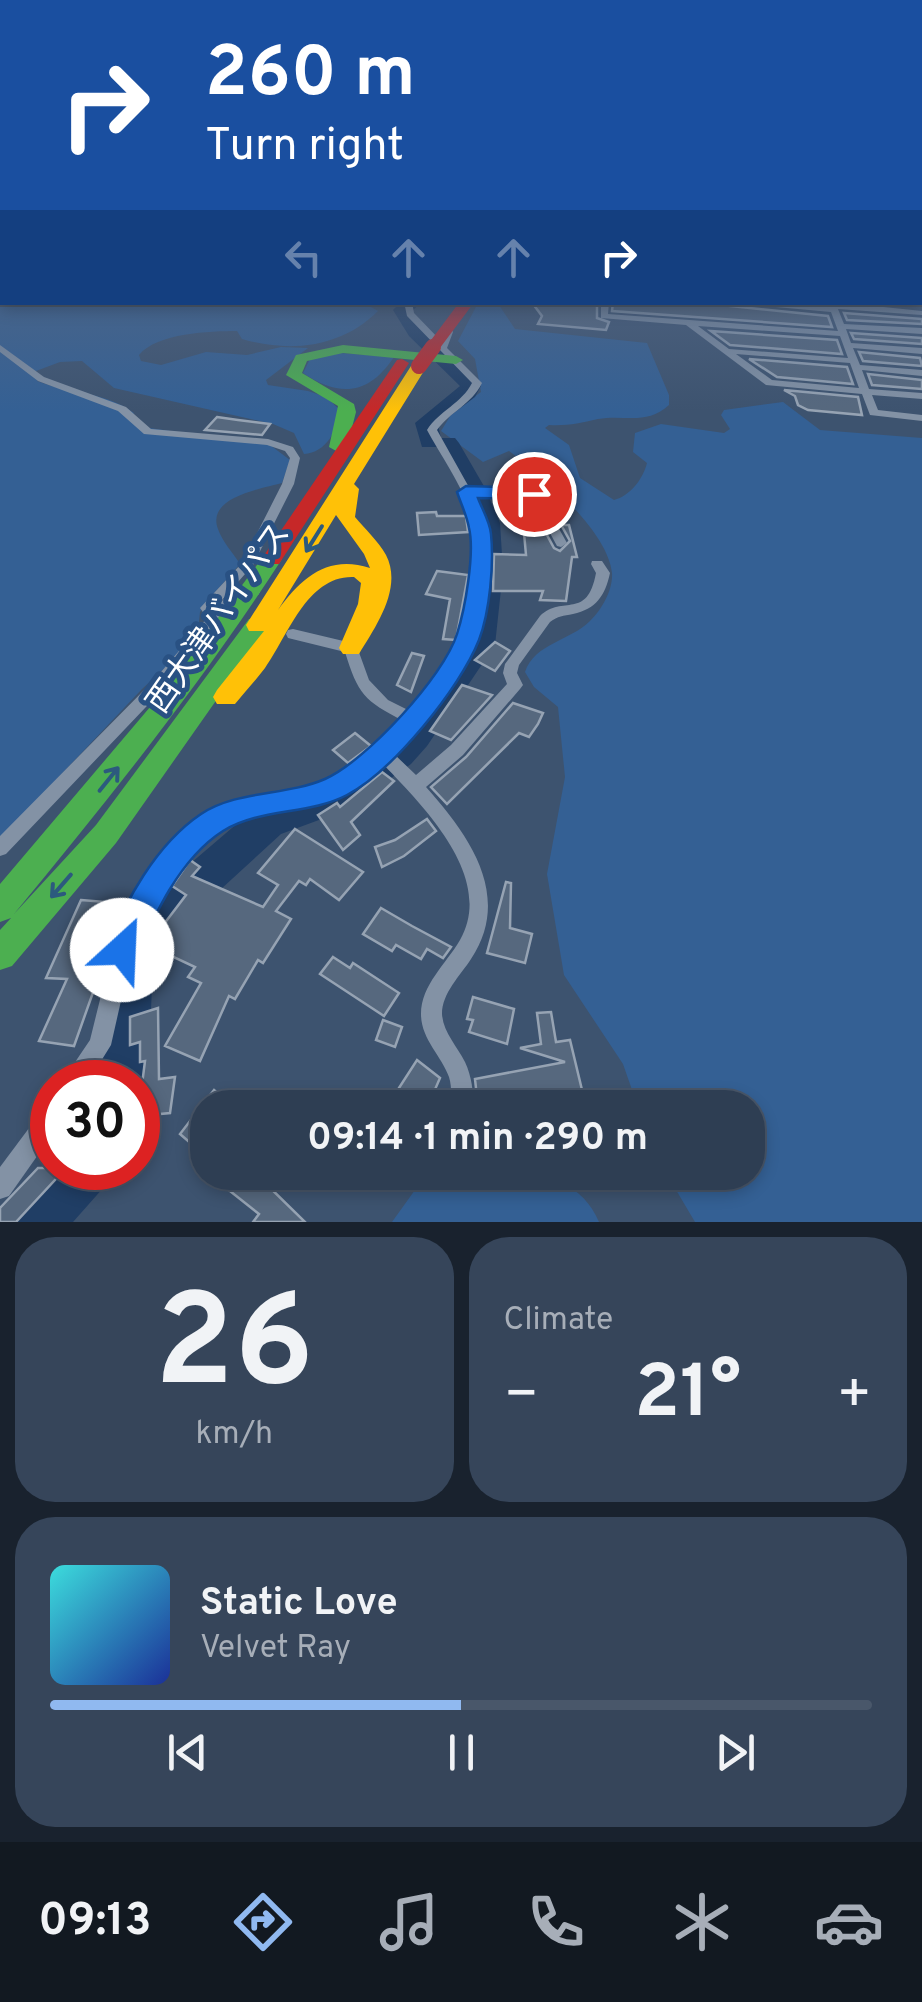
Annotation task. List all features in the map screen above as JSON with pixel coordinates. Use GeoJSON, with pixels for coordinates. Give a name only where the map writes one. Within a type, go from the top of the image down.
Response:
{"type":"FeatureCollection","features":[{"type":"Feature","properties":{"kind":"highway","name":"西大津バイパス"},"geometry":{"type":"LineString","coordinates":[[0,906],[94,798],[252,592],[328,480],[433,359],[447,305]]}},
{"type":"Feature","properties":{"kind":"highway","name":"西大津バイパス"},"geometry":{"type":"LineString","coordinates":[[0,954],[105,836],[224,674],[466,305]]}},
{"type":"Feature","properties":{"kind":"highway"},"geometry":{"type":"LineString","coordinates":[[328,480],[348,412],[346,404],[304,383],[292,372],[308,354],[343,349],[433,359]]}},
{"type":"Feature","properties":{"kind":"highway"},"geometry":{"type":"LineString","coordinates":[[321,390],[361,391],[433,359]]}},
{"type":"Feature","properties":{"kind":"highway"},"geometry":{"type":"LineString","coordinates":[[351,648],[366,623],[382,576],[381,564],[346,517],[352,479]]}},
{"type":"Feature","properties":{"kind":"highway"},"geometry":{"type":"LineString","coordinates":[[105,836],[140,802],[261,656],[308,586],[323,575],[349,568],[361,572],[373,584],[351,648]]}},
{"type":"Feature","properties":{"kind":"street"},"geometry":{"type":"LineString","coordinates":[[605,305],[604,316],[843,335],[922,351]]}},
{"type":"Feature","properties":{"kind":"street"},"geometry":{"type":"LineString","coordinates":[[805,305],[922,313]]}},
{"type":"Feature","properties":{"kind":"street"},"geometry":{"type":"LineString","coordinates":[[90,1060],[100,1045],[122,950],[142,906],[188,842],[214,821],[259,805],[306,797],[338,786],[382,753],[415,720],[468,639],[486,563],[481,532],[472,491],[432,430],[439,419],[475,392],[477,383],[433,359],[407,306]]}},
{"type":"Feature","properties":{"kind":"street"},"geometry":{"type":"LineString","coordinates":[[832,306],[874,413],[922,418]]}},
{"type":"Feature","properties":{"kind":"street"},"geometry":{"type":"LineString","coordinates":[[688,322],[769,382],[922,396]]}},
{"type":"Feature","properties":{"kind":"street"},"geometry":{"type":"LineString","coordinates":[[843,335],[922,331]]}},
{"type":"Feature","properties":{"kind":"street"},"geometry":{"type":"LineString","coordinates":[[0,348],[41,379],[122,409],[148,432],[254,440],[289,450],[297,464],[288,484],[247,565],[208,608],[213,615]]}},
{"type":"Feature","properties":{"kind":"street"},"geometry":{"type":"LineString","coordinates":[[727,351],[922,373]]}},
{"type":"Feature","properties":{"kind":"street"},"geometry":{"type":"LineString","coordinates":[[472,491],[534,494],[561,543]]}},
{"type":"Feature","properties":{"kind":"street"},"geometry":{"type":"LineString","coordinates":[[415,786],[456,750],[515,685],[510,673],[512,664],[544,619],[551,613],[576,612],[594,599],[603,572],[597,564]]}},
{"type":"Feature","properties":{"kind":"street"},"geometry":{"type":"LineString","coordinates":[[0,848],[149,694],[230,600],[238,592],[252,592]]}},
{"type":"Feature","properties":{"kind":"street"},"geometry":{"type":"LineString","coordinates":[[293,634],[351,648],[362,684],[383,704],[415,720]]}},
{"type":"Feature","properties":{"kind":"street"},"geometry":{"type":"LineString","coordinates":[[382,753],[439,810],[456,836],[476,888],[477,916],[470,940],[432,1004],[431,1024],[461,1078],[462,1090]]}},
{"type":"Feature","properties":{"kind":"street"},"geometry":{"type":"LineString","coordinates":[[0,1187],[30,1146]]}},
{"type":"Feature","properties":{"kind":"shaded area"},"geometry":{"type":"Polygon","coordinates":[[[0,305],[367,305],[378,311],[348,333],[314,344],[278,346],[242,339],[237,331],[213,332],[158,342],[139,355],[141,361],[161,365],[206,352],[247,355],[281,347],[308,348],[266,380],[268,385],[326,397],[339,409],[330,439],[312,453],[304,454],[294,433],[273,424],[114,388],[82,361],[60,362],[36,371],[37,381],[123,406],[134,413],[129,420],[142,427],[270,445],[290,460],[282,483],[238,496],[220,509],[216,518],[218,529],[240,564],[200,612],[198,631],[0,839],[0,305]]]}},
{"type":"Feature","properties":{"kind":"shaded area"},"geometry":{"type":"Polygon","coordinates":[[[477,305],[499,305],[515,329],[647,343],[669,395],[669,405],[644,417],[545,428],[569,445],[580,478],[614,500],[635,486],[647,463],[633,452],[635,433],[661,424],[724,433],[730,429],[721,415],[724,410],[783,402],[820,430],[922,438],[922,1222],[695,1222],[676,1190],[765,1190],[765,1090],[632,1090],[623,1064],[564,975],[547,874],[565,777],[558,707],[534,687],[525,672],[545,648],[582,628],[594,616],[609,592],[612,573],[599,539],[538,474],[509,451],[483,462],[441,431],[452,413],[481,392],[475,359],[458,341],[477,305]]]}},
{"type":"Feature","properties":{"kind":"shaded area"},"geometry":{"type":"Polygon","coordinates":[[[340,353],[394,357],[374,379],[352,389],[329,386],[303,373],[310,359],[340,353]]]}},
{"type":"Feature","properties":{"kind":"shaded area"},"geometry":{"type":"Polygon","coordinates":[[[415,1190],[574,1190],[587,1201],[599,1222],[392,1222],[415,1190]]]}},
{"type":"Feature","properties":{"kind":"building"},"geometry":{"type":"Polygon","coordinates":[[[534,305],[597,305],[597,318],[609,322],[606,330],[538,324],[542,316],[534,305]]]}},
{"type":"Feature","properties":{"kind":"building"},"geometry":{"type":"Polygon","coordinates":[[[613,305],[721,305],[828,316],[832,327],[612,311],[613,305]]]}},
{"type":"Feature","properties":{"kind":"building"},"geometry":{"type":"Polygon","coordinates":[[[844,313],[922,319],[922,324],[847,320],[844,313]]]}},
{"type":"Feature","properties":{"kind":"building"},"geometry":{"type":"Polygon","coordinates":[[[711,331],[837,340],[842,354],[730,345],[711,331]]]}},
{"type":"Feature","properties":{"kind":"building"},"geometry":{"type":"Polygon","coordinates":[[[851,333],[922,338],[922,344],[854,339],[851,333]]]}},
{"type":"Feature","properties":{"kind":"building"},"geometry":{"type":"Polygon","coordinates":[[[859,352],[920,358],[922,366],[863,361],[859,352]]]}},
{"type":"Feature","properties":{"kind":"building"},"geometry":{"type":"Polygon","coordinates":[[[749,359],[847,367],[853,384],[777,377],[749,359]]]}},
{"type":"Feature","properties":{"kind":"building"},"geometry":{"type":"Polygon","coordinates":[[[868,374],[922,380],[922,389],[872,385],[868,374]]]}},
{"type":"Feature","properties":{"kind":"building"},"geometry":{"type":"Polygon","coordinates":[[[784,390],[858,397],[862,415],[808,410],[784,390]]]}},
{"type":"Feature","properties":{"kind":"building"},"geometry":{"type":"Polygon","coordinates":[[[217,417],[270,424],[262,435],[205,430],[217,417]]]}},
{"type":"Feature","properties":{"kind":"building"},"geometry":{"type":"Polygon","coordinates":[[[508,500],[528,500],[554,548],[560,551],[570,541],[549,503],[564,505],[563,525],[569,525],[577,557],[572,557],[566,601],[540,600],[543,591],[493,591],[494,554],[526,555],[523,522],[501,519],[508,500]]]}},
{"type":"Feature","properties":{"kind":"building"},"geometry":{"type":"Polygon","coordinates":[[[436,512],[437,516],[466,516],[468,532],[419,535],[417,513],[436,512]]]}},
{"type":"Feature","properties":{"kind":"building"},"geometry":{"type":"Polygon","coordinates":[[[437,571],[468,575],[456,640],[443,639],[450,599],[426,594],[437,571]]]}},
{"type":"Feature","properties":{"kind":"building"},"geometry":{"type":"Polygon","coordinates":[[[495,642],[510,651],[495,671],[475,660],[495,642]]]}},
{"type":"Feature","properties":{"kind":"building"},"geometry":{"type":"Polygon","coordinates":[[[412,653],[424,656],[411,692],[397,685],[412,653]]]}},
{"type":"Feature","properties":{"kind":"building"},"geometry":{"type":"Polygon","coordinates":[[[462,685],[492,695],[451,740],[430,731],[462,685]]]}},
{"type":"Feature","properties":{"kind":"building"},"geometry":{"type":"Polygon","coordinates":[[[513,703],[543,713],[538,724],[529,737],[519,733],[447,804],[431,787],[466,757],[513,703]]]}},
{"type":"Feature","properties":{"kind":"building"},"geometry":{"type":"Polygon","coordinates":[[[355,733],[371,746],[348,763],[333,750],[355,733]]]}},
{"type":"Feature","properties":{"kind":"building"},"geometry":{"type":"Polygon","coordinates":[[[382,772],[394,781],[351,822],[360,835],[343,850],[318,815],[337,803],[340,807],[382,772]]]}},
{"type":"Feature","properties":{"kind":"building"},"geometry":{"type":"Polygon","coordinates":[[[427,819],[436,831],[404,856],[382,867],[375,847],[395,840],[427,819]]]}},
{"type":"Feature","properties":{"kind":"building"},"geometry":{"type":"Polygon","coordinates":[[[295,829],[363,872],[339,900],[310,879],[306,885],[299,881],[276,911],[291,919],[263,963],[258,960],[235,999],[229,996],[200,1061],[165,1046],[201,983],[188,977],[195,967],[148,945],[186,895],[172,886],[190,860],[200,867],[192,876],[263,907],[278,885],[258,873],[295,829]]]}},
{"type":"Feature","properties":{"kind":"building"},"geometry":{"type":"Polygon","coordinates":[[[506,882],[511,883],[510,928],[532,934],[525,963],[487,953],[506,882]]]}},
{"type":"Feature","properties":{"kind":"building"},"geometry":{"type":"Polygon","coordinates":[[[81,900],[118,903],[110,922],[118,922],[74,1046],[39,1041],[67,979],[46,978],[81,900]]]}},
{"type":"Feature","properties":{"kind":"building"},"geometry":{"type":"Polygon","coordinates":[[[381,908],[451,947],[443,958],[427,949],[421,959],[396,945],[392,951],[363,934],[381,908]]]}},
{"type":"Feature","properties":{"kind":"building"},"geometry":{"type":"Polygon","coordinates":[[[333,957],[350,968],[353,963],[399,993],[384,1016],[320,974],[333,957]]]}},
{"type":"Feature","properties":{"kind":"building"},"geometry":{"type":"Polygon","coordinates":[[[473,997],[514,1009],[507,1044],[469,1032],[473,1020],[467,1019],[473,997]]]}},
{"type":"Feature","properties":{"kind":"building"},"geometry":{"type":"Polygon","coordinates":[[[158,1008],[159,1060],[140,1060],[140,1042],[130,1045],[130,1017],[158,1008]]]}},
{"type":"Feature","properties":{"kind":"building"},"geometry":{"type":"Polygon","coordinates":[[[551,1012],[556,1042],[570,1040],[582,1090],[476,1090],[475,1079],[565,1062],[520,1048],[541,1044],[537,1013],[551,1012]]]}},
{"type":"Feature","properties":{"kind":"building"},"geometry":{"type":"Polygon","coordinates":[[[383,1020],[402,1027],[395,1047],[376,1040],[383,1020]]]}},
{"type":"Feature","properties":{"kind":"building"},"geometry":{"type":"Polygon","coordinates":[[[417,1060],[440,1078],[435,1090],[398,1090],[417,1060]]]}},
{"type":"Feature","properties":{"kind":"building"},"geometry":{"type":"Polygon","coordinates":[[[175,1077],[170,1113],[160,1114],[160,1079],[175,1077]]]}},
{"type":"Feature","properties":{"kind":"building"},"geometry":{"type":"Polygon","coordinates":[[[190,1121],[190,1143],[180,1134],[190,1121]]]}},
{"type":"Feature","properties":{"kind":"building"},"geometry":{"type":"Polygon","coordinates":[[[30,1176],[30,1190],[46,1190],[16,1222],[0,1222],[0,1208],[30,1176]]]}},
{"type":"Feature","properties":{"kind":"building"},"geometry":{"type":"Polygon","coordinates":[[[229,1190],[272,1190],[305,1222],[253,1222],[259,1214],[229,1190]]]}},
{"type":"Feature","properties":{"kind":"waterway"},"geometry":{"type":"LineString","coordinates":[[410,305],[402,310],[415,332],[471,386],[468,393],[426,423],[430,442]]}},
{"type":"Feature","properties":{"kind":"waterway"},"geometry":{"type":"LineString","coordinates":[[398,754],[479,645],[489,571],[487,523],[473,488],[447,443]]}},
{"type":"Feature","properties":{"kind":"waterway"},"geometry":{"type":"LineString","coordinates":[[124,1060],[129,986],[158,919],[267,822],[291,810],[333,799],[386,764]]}},
{"type":"Feature","properties":{"kind":"waterway"},"geometry":{"type":"LineString","coordinates":[[37,1222],[65,1190]]}},
{"type":"Feature","properties":{"kind":"traffic: fast"},"geometry":{"type":"LineString","coordinates":[[338,447],[348,412],[346,404],[294,375],[301,358],[343,349],[456,360]]}},
{"type":"Feature","properties":{"kind":"traffic: fast"},"geometry":{"type":"LineString","coordinates":[[0,907],[176,694],[272,559]]}},
{"type":"Feature","properties":{"kind":"traffic: fast"},"geometry":{"type":"LineString","coordinates":[[0,954],[106,834],[257,625]]}},
{"type":"Feature","properties":{"kind":"traffic: slow"},"geometry":{"type":"LineString","coordinates":[[257,625],[419,366]]}},
{"type":"Feature","properties":{"kind":"traffic: slow"},"geometry":{"type":"LineString","coordinates":[[226,697],[257,661],[297,600],[323,575],[355,570],[372,583],[369,604],[351,648],[357,638],[375,604],[381,579],[376,556],[345,517],[350,489]]}},
{"type":"Feature","properties":{"kind":"traffic: jam"},"geometry":{"type":"LineString","coordinates":[[419,366],[465,305]]}},
{"type":"Feature","properties":{"kind":"traffic: jam"},"geometry":{"type":"LineString","coordinates":[[272,559],[402,363]]}},
{"type":"Feature","properties":{"kind":"route"},"geometry":{"type":"LineString","coordinates":[[122,950],[142,906],[164,873],[188,842],[214,821],[259,805],[306,797],[338,786],[382,753],[415,720],[468,639],[477,590],[481,532],[475,507],[466,492],[534,494]]}}]}
